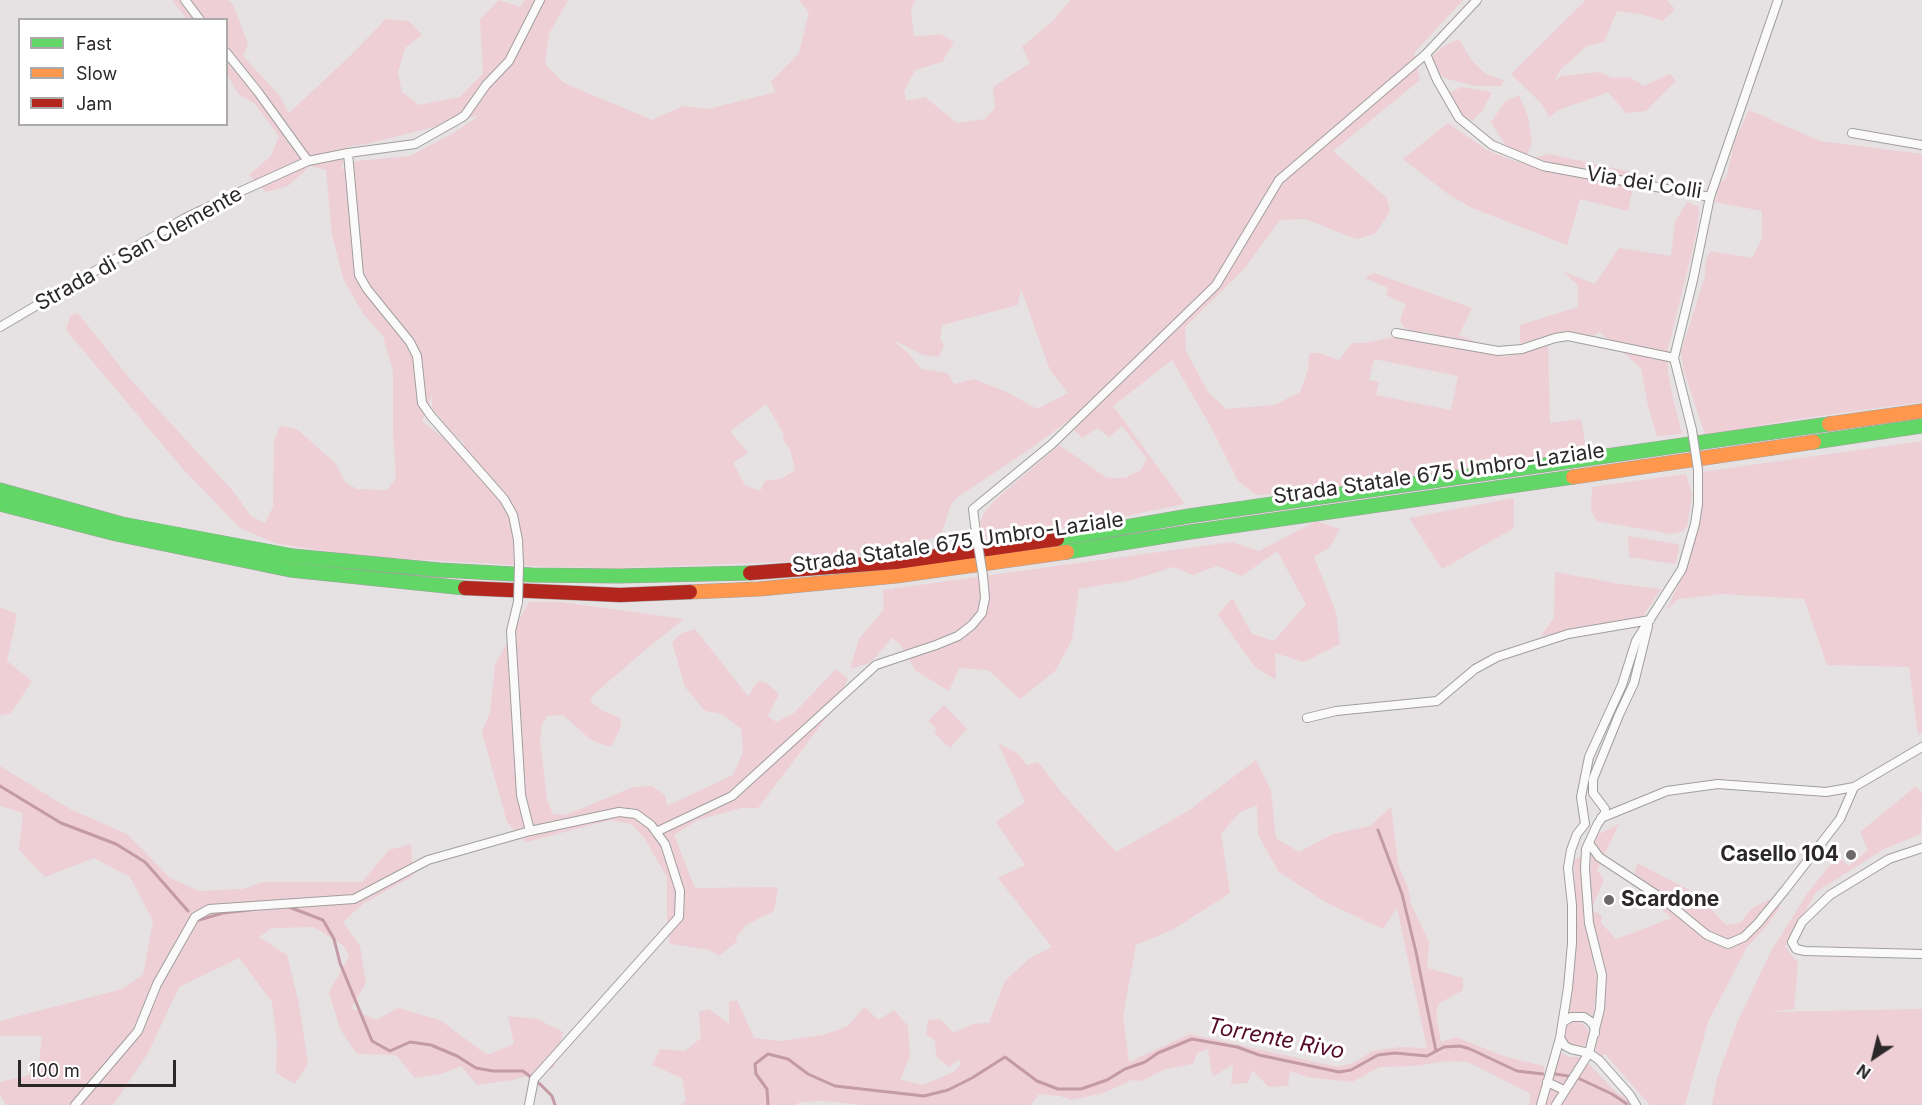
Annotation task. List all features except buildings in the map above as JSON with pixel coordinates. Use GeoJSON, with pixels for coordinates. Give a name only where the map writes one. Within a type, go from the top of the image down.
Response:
{"type":"FeatureCollection","features":[{"type":"Feature","properties":{"kind":"highway","name":"Strada Statale 675 Umbro-Laziale"},"geometry":{"type":"LineString","coordinates":[[0,490],[122,524],[293,556],[440,570],[532,575],[757,573],[896,562],[1042,541],[1190,516],[1922,411]]}},
{"type":"Feature","properties":{"kind":"highway","name":"Strada Statale 675 Umbro-Laziale"},"geometry":{"type":"LineString","coordinates":[[0,504],[116,534],[290,570],[451,587],[620,595],[759,589],[896,576],[1922,426]]}},
{"type":"Feature","properties":{"kind":"street"},"geometry":{"type":"LineString","coordinates":[[185,0],[198,18]]}},
{"type":"Feature","properties":{"kind":"street","name":"Strada di San Clemente"},"geometry":{"type":"LineString","coordinates":[[0,327],[185,218],[308,161],[416,144],[465,115],[486,85],[509,61],[540,0]]}},
{"type":"Feature","properties":{"kind":"street"},"geometry":{"type":"LineString","coordinates":[[656,832],[732,796],[876,665],[958,636],[972,625],[982,613],[985,598],[973,509],[1052,444],[1216,285],[1279,180],[1426,54],[1477,0]]}},
{"type":"Feature","properties":{"kind":"street","name":"Via dei Colli"},"geometry":{"type":"LineString","coordinates":[[1426,54],[1437,80],[1459,118],[1492,145],[1543,166],[1710,197],[1778,0]]}},
{"type":"Feature","properties":{"kind":"street"},"geometry":{"type":"LineString","coordinates":[[228,54],[308,161]]}},
{"type":"Feature","properties":{"kind":"street"},"geometry":{"type":"LineString","coordinates":[[1852,133],[1922,145]]}},
{"type":"Feature","properties":{"kind":"street"},"geometry":{"type":"LineString","coordinates":[[348,153],[359,275],[367,289],[410,342],[417,356],[422,403],[504,499],[513,515],[518,540],[519,565],[518,602],[511,631],[521,795],[530,831]]}},
{"type":"Feature","properties":{"kind":"street"},"geometry":{"type":"LineString","coordinates":[[1541,1105],[1563,1022],[1572,943],[1572,905],[1568,868],[1577,834],[1585,824],[1581,797],[1589,757],[1622,685],[1636,641],[1682,569],[1695,524],[1698,504],[1698,470],[1692,430],[1674,358],[1710,197]]}},
{"type":"Feature","properties":{"kind":"street"},"geometry":{"type":"LineString","coordinates":[[1396,333],[1498,351],[1522,349],[1568,336],[1674,358]]}},
{"type":"Feature","properties":{"kind":"street"},"geometry":{"type":"LineString","coordinates":[[1307,718],[1336,711],[1437,701],[1475,669],[1497,657],[1568,634],[1650,620]]}},
{"type":"Feature","properties":{"kind":"street"},"geometry":{"type":"LineString","coordinates":[[1556,1105],[1564,1090],[1581,1069],[1589,1053],[1600,1009],[1602,975],[1589,923],[1585,868],[1586,849],[1605,809],[1593,793],[1593,779],[1634,683],[1650,620]]}},
{"type":"Feature","properties":{"kind":"street"},"geometry":{"type":"LineString","coordinates":[[1577,834],[1603,817],[1667,791],[1718,784],[1826,792],[1854,787],[1922,747]]}},
{"type":"Feature","properties":{"kind":"street"},"geometry":{"type":"LineString","coordinates":[[1589,843],[1599,856],[1663,899],[1707,935],[1728,944],[1744,938],[1785,890],[1840,819],[1854,787]]}},
{"type":"Feature","properties":{"kind":"street"},"geometry":{"type":"LineString","coordinates":[[75,1105],[138,1031],[157,984],[195,917],[208,909],[354,899],[428,860],[530,831],[619,812],[636,814],[651,825],[665,844],[680,891],[679,917],[534,1079],[529,1105]]}},
{"type":"Feature","properties":{"kind":"street"},"geometry":{"type":"LineString","coordinates":[[1922,848],[1889,859],[1830,895],[1802,922],[1792,942],[1796,949],[1805,951],[1922,954]]}},
{"type":"Feature","properties":{"kind":"street"},"geometry":{"type":"LineString","coordinates":[[1563,1022],[1571,1017],[1584,1017],[1594,1026],[1595,1033]]}},
{"type":"Feature","properties":{"kind":"street"},"geometry":{"type":"LineString","coordinates":[[1560,1038],[1565,1046],[1589,1053],[1618,1082],[1636,1105]]}},
{"type":"Feature","properties":{"kind":"street"},"geometry":{"type":"LineString","coordinates":[[1547,1082],[1564,1090]]}},
{"type":"Feature","properties":{"kind":"shaded area"},"geometry":{"type":"Polygon","coordinates":[[[172,0],[228,0],[233,5],[248,43],[243,56],[279,95],[289,113],[386,19],[409,21],[422,35],[405,48],[398,73],[402,92],[419,105],[460,97],[483,73],[480,19],[499,0],[520,7],[525,0],[568,0],[549,34],[545,64],[564,83],[652,120],[683,106],[708,109],[776,92],[771,82],[799,53],[809,12],[799,0],[915,0],[911,10],[914,37],[940,34],[954,42],[942,62],[915,70],[904,92],[906,101],[925,97],[957,123],[985,119],[995,108],[993,87],[1030,63],[1022,47],[1054,20],[1070,0],[1463,0],[1414,53],[1420,80],[1333,151],[1387,198],[1390,212],[1375,234],[1357,239],[1305,219],[1280,220],[1244,269],[1185,327],[1186,351],[1208,392],[1226,409],[1275,405],[1300,392],[1308,370],[1309,353],[1319,353],[1339,360],[1352,343],[1394,337],[1506,357],[1548,346],[1550,423],[1581,419],[1585,453],[1376,485],[1257,495],[1238,481],[1211,427],[1172,360],[1113,406],[1185,504],[984,544],[980,523],[984,513],[994,501],[1059,445],[1107,478],[1125,478],[1141,470],[1147,459],[1122,426],[1109,437],[1098,428],[1082,438],[1074,430],[1106,396],[1136,371],[1030,449],[958,497],[951,504],[942,532],[936,537],[877,557],[857,555],[839,560],[616,568],[551,567],[354,556],[275,543],[240,528],[183,469],[66,330],[70,316],[78,313],[130,379],[232,490],[251,516],[265,523],[273,507],[274,441],[280,426],[297,429],[335,463],[346,483],[357,489],[387,490],[396,478],[393,371],[383,336],[364,315],[344,281],[332,235],[326,170],[310,166],[288,186],[266,192],[249,175],[271,156],[279,136],[254,103],[238,94],[228,76],[228,18],[186,18],[172,0]],[[480,115],[347,147],[341,170],[356,161],[410,156],[455,132],[480,115]],[[1021,289],[1018,305],[942,325],[940,339],[944,345],[939,357],[923,355],[893,340],[921,369],[948,373],[954,384],[974,379],[1007,392],[1037,409],[1068,393],[1050,370],[1021,289]],[[1374,359],[1369,380],[1379,382],[1376,395],[1451,410],[1458,376],[1374,359]],[[432,395],[422,421],[441,436],[466,445],[451,432],[432,408],[432,395]],[[766,404],[730,431],[748,453],[733,463],[745,485],[760,491],[765,481],[783,478],[795,470],[790,449],[783,440],[784,434],[766,404]]]}},
{"type":"Feature","properties":{"kind":"shaded area"},"geometry":{"type":"Polygon","coordinates":[[[1586,0],[1667,0],[1675,9],[1663,21],[1640,14],[1617,11],[1604,42],[1587,46],[1560,70],[1554,82],[1561,76],[1600,72],[1612,78],[1629,77],[1644,86],[1670,74],[1676,81],[1646,111],[1626,113],[1608,92],[1559,110],[1549,117],[1542,104],[1511,74],[1586,0]]]}},
{"type":"Feature","properties":{"kind":"shaded area"},"geometry":{"type":"Polygon","coordinates":[[[1459,39],[1472,61],[1487,75],[1504,80],[1501,86],[1476,86],[1447,79],[1427,67],[1432,57],[1442,47],[1459,39]]]}},
{"type":"Feature","properties":{"kind":"shaded area"},"geometry":{"type":"Polygon","coordinates":[[[1461,87],[1492,92],[1483,110],[1472,121],[1462,115],[1450,93],[1461,87]]]}},
{"type":"Feature","properties":{"kind":"shaded area"},"geometry":{"type":"Polygon","coordinates":[[[1519,95],[1528,116],[1532,144],[1526,156],[1506,146],[1491,122],[1505,102],[1519,95]]]}},
{"type":"Feature","properties":{"kind":"shaded area"},"geometry":{"type":"Polygon","coordinates":[[[1749,110],[1820,141],[1922,154],[1922,402],[1798,419],[1705,435],[1684,371],[1681,352],[1705,276],[1706,260],[1710,251],[1752,258],[1762,238],[1762,211],[1715,202],[1720,182],[1726,179],[1735,140],[1749,110]]]}},
{"type":"Feature","properties":{"kind":"shaded area"},"geometry":{"type":"Polygon","coordinates":[[[1448,123],[1487,150],[1517,162],[1549,154],[1641,174],[1631,196],[1628,211],[1580,199],[1567,245],[1472,208],[1448,194],[1403,159],[1448,123]]]}},
{"type":"Feature","properties":{"kind":"shaded area"},"geometry":{"type":"Polygon","coordinates":[[[1687,202],[1699,207],[1697,231],[1668,348],[1668,373],[1682,434],[1657,436],[1648,406],[1641,368],[1600,332],[1593,336],[1565,331],[1520,344],[1520,325],[1578,307],[1578,286],[1564,272],[1595,284],[1619,248],[1671,256],[1675,222],[1687,202]]]}},
{"type":"Feature","properties":{"kind":"shaded area"},"geometry":{"type":"Polygon","coordinates":[[[1374,273],[1472,308],[1459,335],[1481,344],[1455,341],[1405,328],[1400,320],[1406,304],[1386,295],[1388,288],[1365,278],[1374,273]]]}},
{"type":"Feature","properties":{"kind":"shaded area"},"geometry":{"type":"Polygon","coordinates":[[[1922,441],[1922,733],[1918,735],[1909,667],[1827,665],[1804,599],[1722,594],[1678,599],[1666,611],[1688,563],[1699,514],[1701,472],[1922,441]]]}},
{"type":"Feature","properties":{"kind":"shaded area"},"geometry":{"type":"Polygon","coordinates":[[[1686,474],[1692,495],[1687,527],[1681,532],[1671,534],[1597,521],[1591,511],[1592,487],[1686,474]]]}},
{"type":"Feature","properties":{"kind":"shaded area"},"geometry":{"type":"Polygon","coordinates":[[[1514,498],[1514,528],[1442,569],[1409,518],[1514,498]]]}},
{"type":"Feature","properties":{"kind":"shaded area"},"geometry":{"type":"Polygon","coordinates":[[[1316,521],[1340,529],[1330,547],[1314,557],[1336,612],[1340,644],[1304,662],[1275,653],[1276,680],[1255,667],[1218,615],[1232,598],[1252,634],[1274,641],[1306,604],[1277,551],[1242,576],[1217,566],[1193,575],[1174,567],[1132,580],[1079,589],[1072,639],[1056,670],[1020,699],[988,670],[959,668],[949,691],[916,671],[900,644],[892,638],[870,663],[850,669],[859,639],[884,609],[883,590],[1231,542],[1259,551],[1316,521]]]}},
{"type":"Feature","properties":{"kind":"shaded area"},"geometry":{"type":"Polygon","coordinates":[[[1628,536],[1678,544],[1679,550],[1675,564],[1629,557],[1628,536]]]}},
{"type":"Feature","properties":{"kind":"shaded area"},"geometry":{"type":"Polygon","coordinates":[[[1555,572],[1661,589],[1641,619],[1541,636],[1554,618],[1555,572]]]}},
{"type":"Feature","properties":{"kind":"shaded area"},"geometry":{"type":"Polygon","coordinates":[[[529,602],[560,602],[684,619],[593,695],[590,702],[603,711],[620,718],[621,727],[611,747],[591,740],[563,715],[547,716],[542,724],[540,740],[547,800],[553,814],[566,815],[633,787],[652,786],[665,795],[667,806],[733,775],[743,752],[741,729],[722,714],[705,711],[685,687],[672,642],[682,633],[695,629],[748,696],[758,681],[767,683],[779,694],[768,716],[776,722],[794,713],[836,669],[848,679],[829,714],[758,808],[741,808],[698,820],[674,835],[695,888],[778,887],[774,911],[746,925],[737,936],[736,942],[719,956],[710,950],[670,944],[667,923],[667,877],[643,836],[631,824],[611,820],[526,842],[507,822],[482,732],[490,712],[495,665],[529,602]]]}},
{"type":"Feature","properties":{"kind":"shaded area"},"geometry":{"type":"Polygon","coordinates":[[[0,607],[17,614],[7,661],[32,681],[11,713],[0,715],[0,607]]]}},
{"type":"Feature","properties":{"kind":"shaded area"},"geometry":{"type":"Polygon","coordinates":[[[944,705],[967,729],[950,748],[934,733],[937,729],[928,721],[944,705]]]}},
{"type":"Feature","properties":{"kind":"shaded area"},"geometry":{"type":"Polygon","coordinates":[[[998,743],[1017,753],[1027,765],[1038,762],[1061,792],[1116,852],[1188,811],[1256,760],[1271,791],[1276,838],[1299,852],[1333,834],[1370,826],[1391,807],[1398,864],[1408,888],[1411,904],[1429,942],[1427,968],[1463,978],[1463,990],[1438,1004],[1436,1015],[1441,1042],[1456,1037],[1506,1057],[1544,1066],[1545,1081],[1558,1051],[1570,1057],[1582,1057],[1617,1093],[1631,1101],[1632,1105],[1529,1105],[1531,1094],[1468,1062],[1446,1061],[1417,1066],[1379,1067],[1352,1082],[1308,1077],[1290,1071],[1288,1086],[1269,1087],[1252,1070],[1248,1083],[1231,1084],[1233,1064],[1214,1076],[1208,1049],[1197,1053],[1193,1064],[1165,1069],[1141,1081],[1131,1080],[1104,1093],[1071,1100],[1060,1096],[1039,1094],[1031,1105],[863,1105],[825,1101],[800,1102],[796,1105],[682,1105],[686,1100],[682,1078],[652,1065],[660,1049],[685,1051],[701,1038],[699,1012],[709,1009],[729,1024],[729,1002],[737,1000],[754,1038],[780,1041],[823,1035],[848,1026],[864,1007],[879,1020],[894,1010],[908,1026],[910,1056],[900,1080],[923,1085],[954,1072],[961,1064],[959,1059],[949,1067],[936,1056],[935,1041],[926,1034],[928,1020],[940,1019],[954,1033],[972,1024],[989,1023],[1005,981],[1030,958],[1052,947],[998,878],[1025,865],[996,822],[1025,802],[998,743]],[[1257,805],[1239,813],[1221,834],[1230,893],[1174,929],[1136,945],[1123,1016],[1129,1062],[1190,1034],[1338,1067],[1353,1063],[1373,1051],[1400,1047],[1427,1048],[1397,908],[1383,929],[1327,903],[1279,872],[1258,835],[1257,805]]]}},
{"type":"Feature","properties":{"kind":"shaded area"},"geometry":{"type":"Polygon","coordinates":[[[0,766],[70,809],[127,834],[170,878],[199,891],[242,889],[264,882],[362,882],[389,850],[411,844],[413,876],[364,903],[343,922],[360,946],[366,983],[351,1008],[376,1020],[398,1008],[440,1020],[487,1055],[514,1044],[508,1016],[537,1019],[563,1032],[554,1068],[512,1080],[477,1085],[461,1066],[441,1074],[415,1078],[396,1055],[357,1054],[340,1029],[329,992],[349,957],[344,946],[314,927],[272,928],[259,937],[287,955],[299,1004],[308,1064],[295,1084],[276,1073],[277,1043],[272,1002],[239,958],[179,987],[148,1053],[113,1105],[6,1105],[0,1095],[0,1082],[38,1073],[42,1036],[0,1036],[0,1021],[122,989],[143,975],[153,921],[130,877],[94,858],[45,877],[19,850],[23,813],[0,806],[0,766]]]}},
{"type":"Feature","properties":{"kind":"shaded area"},"geometry":{"type":"Polygon","coordinates":[[[1915,787],[1922,792],[1921,834],[1884,849],[1816,892],[1785,947],[1798,963],[1794,1009],[1769,1012],[1922,1009],[1922,1105],[1712,1105],[1717,1078],[1738,1021],[1771,951],[1807,894],[1837,856],[1849,866],[1868,850],[1860,832],[1915,787]]]}},
{"type":"Feature","properties":{"kind":"shaded area"},"geometry":{"type":"Polygon","coordinates":[[[1619,824],[1597,870],[1604,880],[1591,910],[1602,915],[1601,923],[1616,939],[1672,918],[1632,884],[1637,863],[1697,894],[1726,925],[1740,923],[1751,909],[1769,899],[1780,907],[1770,922],[1747,947],[1708,1022],[1685,1105],[1650,1105],[1605,1054],[1602,1056],[1595,1051],[1604,1011],[1606,980],[1590,915],[1591,856],[1597,835],[1619,824]]]}},
{"type":"Feature","properties":{"kind":"shaded area"},"geometry":{"type":"Polygon","coordinates":[[[1581,856],[1585,922],[1598,984],[1593,1015],[1577,1012],[1567,1015],[1576,951],[1574,860],[1581,856]]]}},
{"type":"Feature","properties":{"kind":"shaded area"},"geometry":{"type":"Polygon","coordinates":[[[1576,1022],[1585,1026],[1589,1035],[1585,1044],[1576,1048],[1567,1044],[1563,1035],[1567,1026],[1576,1022]]]}},
{"type":"Feature","properties":{"kind":"waterway","name":"Torrente Rivo"},"geometry":{"type":"LineString","coordinates":[[0,786],[61,823],[116,844],[145,862],[188,911]]}},
{"type":"Feature","properties":{"kind":"waterway"},"geometry":{"type":"LineString","coordinates":[[1378,830],[1402,894],[1436,1051]]}},
{"type":"Feature","properties":{"kind":"waterway","name":"Torrente Rivo"},"geometry":{"type":"LineString","coordinates":[[289,907],[323,920],[334,939],[340,963],[372,1041],[390,1051],[410,1042],[431,1045],[457,1056],[476,1068],[493,1071],[523,1071],[552,1096],[555,1105]]}},
{"type":"Feature","properties":{"kind":"waterway","name":"Torrente Rivo"},"geometry":{"type":"LineString","coordinates":[[199,920],[223,913],[250,910]]}},
{"type":"Feature","properties":{"kind":"waterway","name":"Torrente Rivo"},"geometry":{"type":"LineString","coordinates":[[768,1105],[767,1089],[756,1074],[755,1064],[768,1054],[788,1059],[808,1074],[835,1086],[924,1096],[948,1090],[1005,1057],[1037,1081],[1058,1089],[1081,1089],[1107,1080],[1125,1069],[1145,1062],[1158,1053],[1192,1039],[1237,1047],[1259,1055],[1339,1072],[1351,1070],[1378,1055],[1395,1053],[1427,1056],[1444,1047],[1460,1046],[1517,1071],[1543,1074]]}},
{"type":"Feature","properties":{"kind":"waterway","name":"Torrente Rivo"},"geometry":{"type":"LineString","coordinates":[[1555,1074],[1568,1076]]}},
{"type":"Feature","properties":{"kind":"waterway","name":"Torrente Rivo"},"geometry":{"type":"LineString","coordinates":[[1580,1079],[1627,1104]]}},
{"type":"Feature","properties":{"kind":"traffic: fast"},"geometry":{"type":"LineString","coordinates":[[1057,539],[1189,516],[1829,424]]}},
{"type":"Feature","properties":{"kind":"traffic: fast"},"geometry":{"type":"LineString","coordinates":[[1814,442],[1922,426]]}},
{"type":"Feature","properties":{"kind":"traffic: fast"},"geometry":{"type":"LineString","coordinates":[[1067,552],[1573,477]]}},
{"type":"Feature","properties":{"kind":"traffic: fast"},"geometry":{"type":"LineString","coordinates":[[0,490],[122,524],[293,556],[440,570],[532,575],[750,573]]}},
{"type":"Feature","properties":{"kind":"traffic: fast"},"geometry":{"type":"LineString","coordinates":[[0,504],[116,534],[290,570],[465,588]]}},
{"type":"Feature","properties":{"kind":"traffic: slow"},"geometry":{"type":"LineString","coordinates":[[1829,424],[1922,411]]}},
{"type":"Feature","properties":{"kind":"traffic: slow"},"geometry":{"type":"LineString","coordinates":[[1573,477],[1814,442]]}},
{"type":"Feature","properties":{"kind":"traffic: slow"},"geometry":{"type":"LineString","coordinates":[[690,592],[759,589],[896,576],[1067,552]]}},
{"type":"Feature","properties":{"kind":"traffic: jam"},"geometry":{"type":"LineString","coordinates":[[750,573],[896,562],[1057,539]]}},
{"type":"Feature","properties":{"kind":"traffic: jam"},"geometry":{"type":"LineString","coordinates":[[465,588],[620,595],[690,592]]}},
{"type":"Feature","properties":{"kind":"place","name":"Casello 104"},"geometry":{"type":"Point","coordinates":[1851,855]}},
{"type":"Feature","properties":{"kind":"place","name":"Scardone"},"geometry":{"type":"Point","coordinates":[1609,900]}}]}
